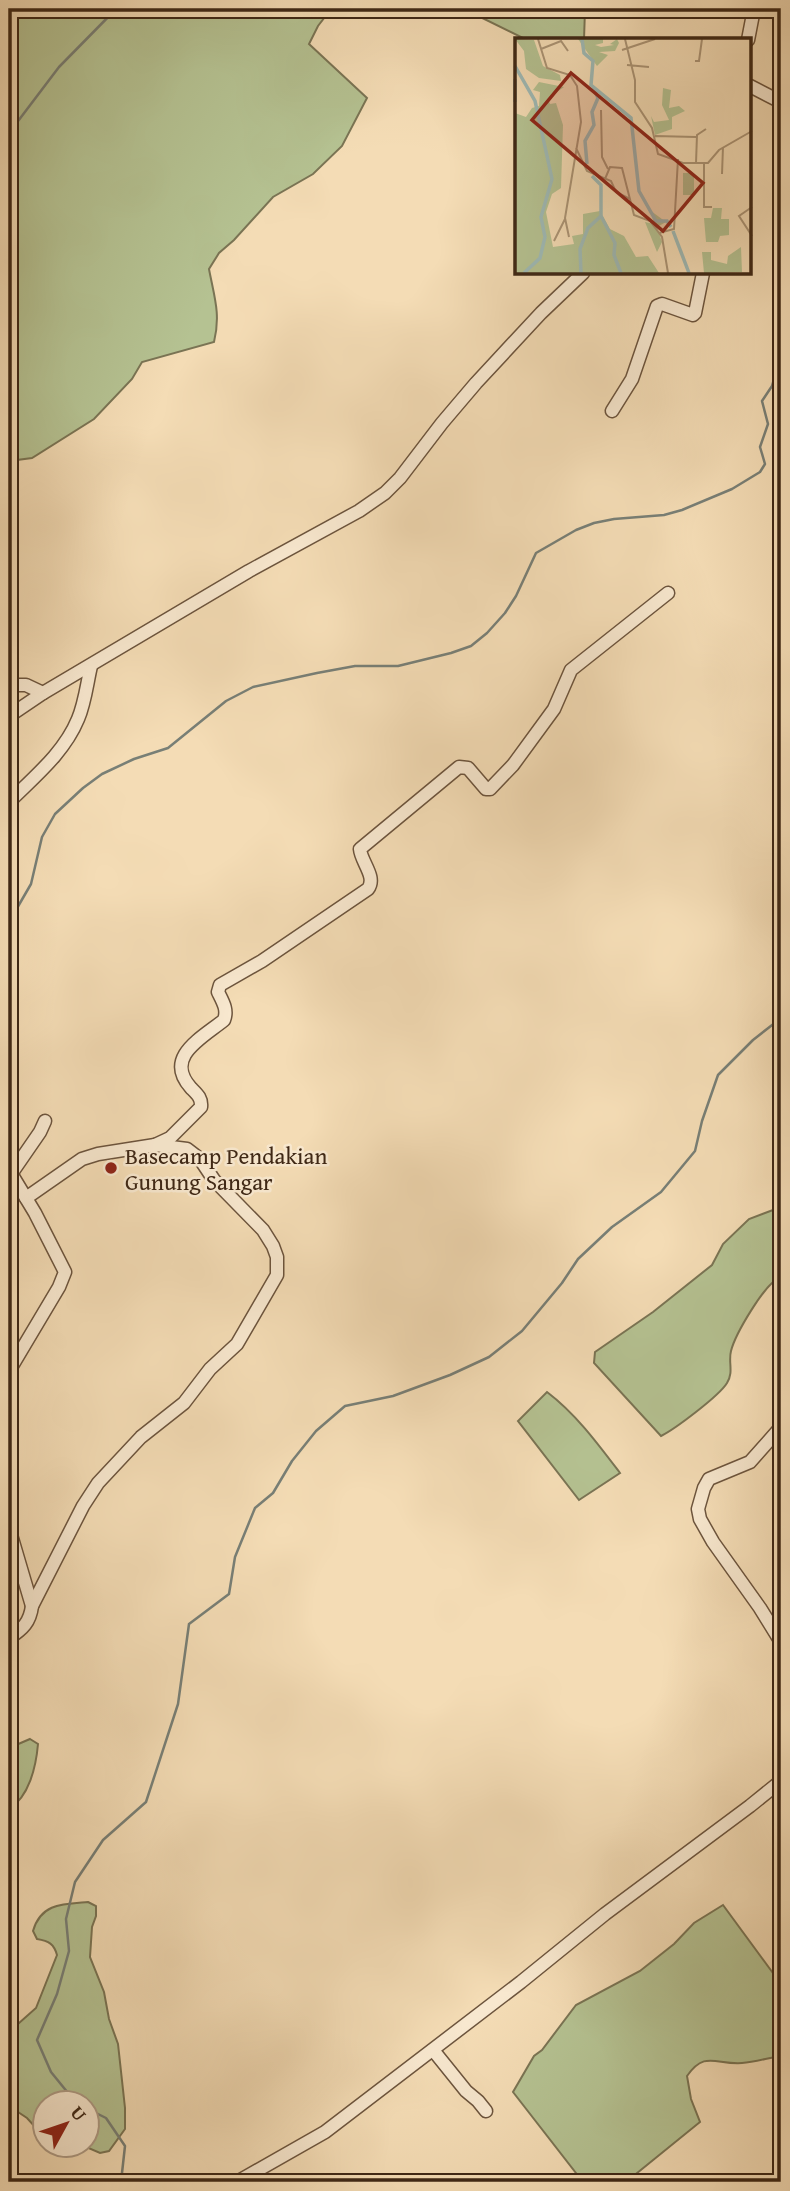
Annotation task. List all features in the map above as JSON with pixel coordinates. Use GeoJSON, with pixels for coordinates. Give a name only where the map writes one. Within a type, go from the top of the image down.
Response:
{"type":"FeatureCollection","features":[{"type":"Feature","properties":{"kind":"street"},"geometry":{"type":"LineString","coordinates":[[747,38],[754,9]]}},
{"type":"Feature","properties":{"kind":"street"},"geometry":{"type":"LineString","coordinates":[[752,87],[781,102]]}},
{"type":"Feature","properties":{"kind":"street"},"geometry":{"type":"LineString","coordinates":[[9,716],[43,693],[249,571],[359,511],[385,493],[476,383],[541,313],[581,275]]}},
{"type":"Feature","properties":{"kind":"street"},"geometry":{"type":"LineString","coordinates":[[612,411],[632,379],[657,306],[663,304],[693,315],[703,275]]}},
{"type":"Feature","properties":{"kind":"street"},"geometry":{"type":"LineString","coordinates":[[26,1198],[82,1159],[155,1145],[170,1138],[201,1107],[200,1098],[183,1079],[182,1057],[189,1048],[224,1020],[227,1014],[218,992],[220,985],[368,889],[372,883],[360,853],[363,846],[459,766],[464,765],[486,789],[490,789],[513,765],[554,709],[571,670],[668,593]]}},
{"type":"Feature","properties":{"kind":"street"},"geometry":{"type":"LineString","coordinates":[[9,802],[55,756],[68,739],[79,716],[91,666]]}},
{"type":"Feature","properties":{"kind":"street"},"geometry":{"type":"LineString","coordinates":[[9,685],[26,685],[43,693]]}},
{"type":"Feature","properties":{"kind":"street"},"geometry":{"type":"LineString","coordinates":[[9,1371],[64,1275],[64,1266],[10,1172],[40,1132],[45,1121]]}},
{"type":"Feature","properties":{"kind":"street"},"geometry":{"type":"LineString","coordinates":[[9,1638],[29,1620],[32,1606],[90,1494],[126,1452],[184,1403],[210,1368],[237,1344],[277,1275],[277,1257],[263,1230],[214,1180],[200,1159],[187,1149],[155,1145]]}},
{"type":"Feature","properties":{"kind":"street"},"geometry":{"type":"LineString","coordinates":[[781,1427],[750,1462],[709,1479],[698,1509],[700,1519],[713,1542],[781,1642]]}},
{"type":"Feature","properties":{"kind":"street"},"geometry":{"type":"LineString","coordinates":[[9,1528],[32,1606]]}},
{"type":"Feature","properties":{"kind":"street"},"geometry":{"type":"LineString","coordinates":[[237,2182],[325,2132],[781,1781]]}},
{"type":"Feature","properties":{"kind":"street"},"geometry":{"type":"LineString","coordinates":[[433,2050],[486,2111]]}},
{"type":"Feature","properties":{"kind":"green space"},"geometry":{"type":"Polygon","coordinates":[[[9,9],[331,9],[309,44],[367,98],[342,146],[313,174],[273,197],[219,253],[209,269],[217,314],[214,342],[142,362],[132,379],[94,419],[32,458],[9,461],[9,9]]]}},
{"type":"Feature","properties":{"kind":"green space"},"geometry":{"type":"Polygon","coordinates":[[[464,9],[585,9],[584,38],[523,38],[464,9]]]}},
{"type":"Feature","properties":{"kind":"green space"},"geometry":{"type":"Polygon","coordinates":[[[781,1207],[781,1277],[759,1298],[738,1333],[731,1351],[727,1383],[696,1412],[661,1436],[594,1363],[595,1352],[653,1312],[712,1265],[723,1244],[749,1219],[781,1207]]]}},
{"type":"Feature","properties":{"kind":"green space"},"geometry":{"type":"Polygon","coordinates":[[[547,1392],[577,1420],[620,1473],[579,1500],[518,1421],[547,1392]]]}},
{"type":"Feature","properties":{"kind":"green space"},"geometry":{"type":"Polygon","coordinates":[[[30,1739],[38,1744],[33,1772],[22,1797],[9,1809],[9,1748],[30,1739]]]}},
{"type":"Feature","properties":{"kind":"green space"},"geometry":{"type":"Polygon","coordinates":[[[88,1902],[96,1906],[90,1957],[104,1992],[109,2019],[118,2044],[125,2129],[109,2151],[102,2153],[102,2090],[32,2090],[32,2124],[9,2106],[9,2032],[36,2008],[57,1955],[50,1944],[37,1939],[33,1931],[41,1915],[47,1910],[70,1903],[88,1902]]]}},
{"type":"Feature","properties":{"kind":"green space"},"geometry":{"type":"Polygon","coordinates":[[[723,1905],[781,1984],[781,2056],[742,2063],[712,2060],[700,2063],[687,2076],[691,2099],[700,2122],[626,2182],[583,2182],[513,2092],[534,2056],[542,2050],[576,2005],[640,1971],[674,1944],[694,1923],[723,1905]]]}},
{"type":"Feature","properties":{"kind":"waterway"},"geometry":{"type":"LineString","coordinates":[[9,133],[59,67],[116,9]]}},
{"type":"Feature","properties":{"kind":"waterway"},"geometry":{"type":"LineString","coordinates":[[9,922],[31,884],[42,837],[55,814],[102,774],[134,759],[168,748],[226,701],[253,687],[355,666],[398,666],[471,646],[505,613],[536,553],[594,523],[664,515],[682,510],[732,489],[760,472],[765,464],[760,447],[768,424],[762,401],[772,386],[776,372],[781,371]]}},
{"type":"Feature","properties":{"kind":"waterway"},"geometry":{"type":"LineString","coordinates":[[66,2090],[51,2072],[37,2040],[57,1994],[69,1951],[66,1919],[75,1882],[103,1840],[146,1802],[178,1704],[189,1624],[229,1594],[235,1557],[255,1508],[273,1493],[292,1461],[316,1431],[345,1406],[393,1396],[450,1375],[489,1357],[522,1331],[562,1283],[578,1259],[612,1227],[661,1192],[695,1151],[718,1075],[753,1040],[776,1022],[781,1014]]}},
{"type":"Feature","properties":{"kind":"waterway"},"geometry":{"type":"LineString","coordinates":[[102,2116],[125,2146],[121,2182]]}},
{"type":"Feature","properties":{"kind":"place","name":"Basecamp Pendakian Gunung Sangar"},"geometry":{"type":"Point","coordinates":[111,1168]}}]}
